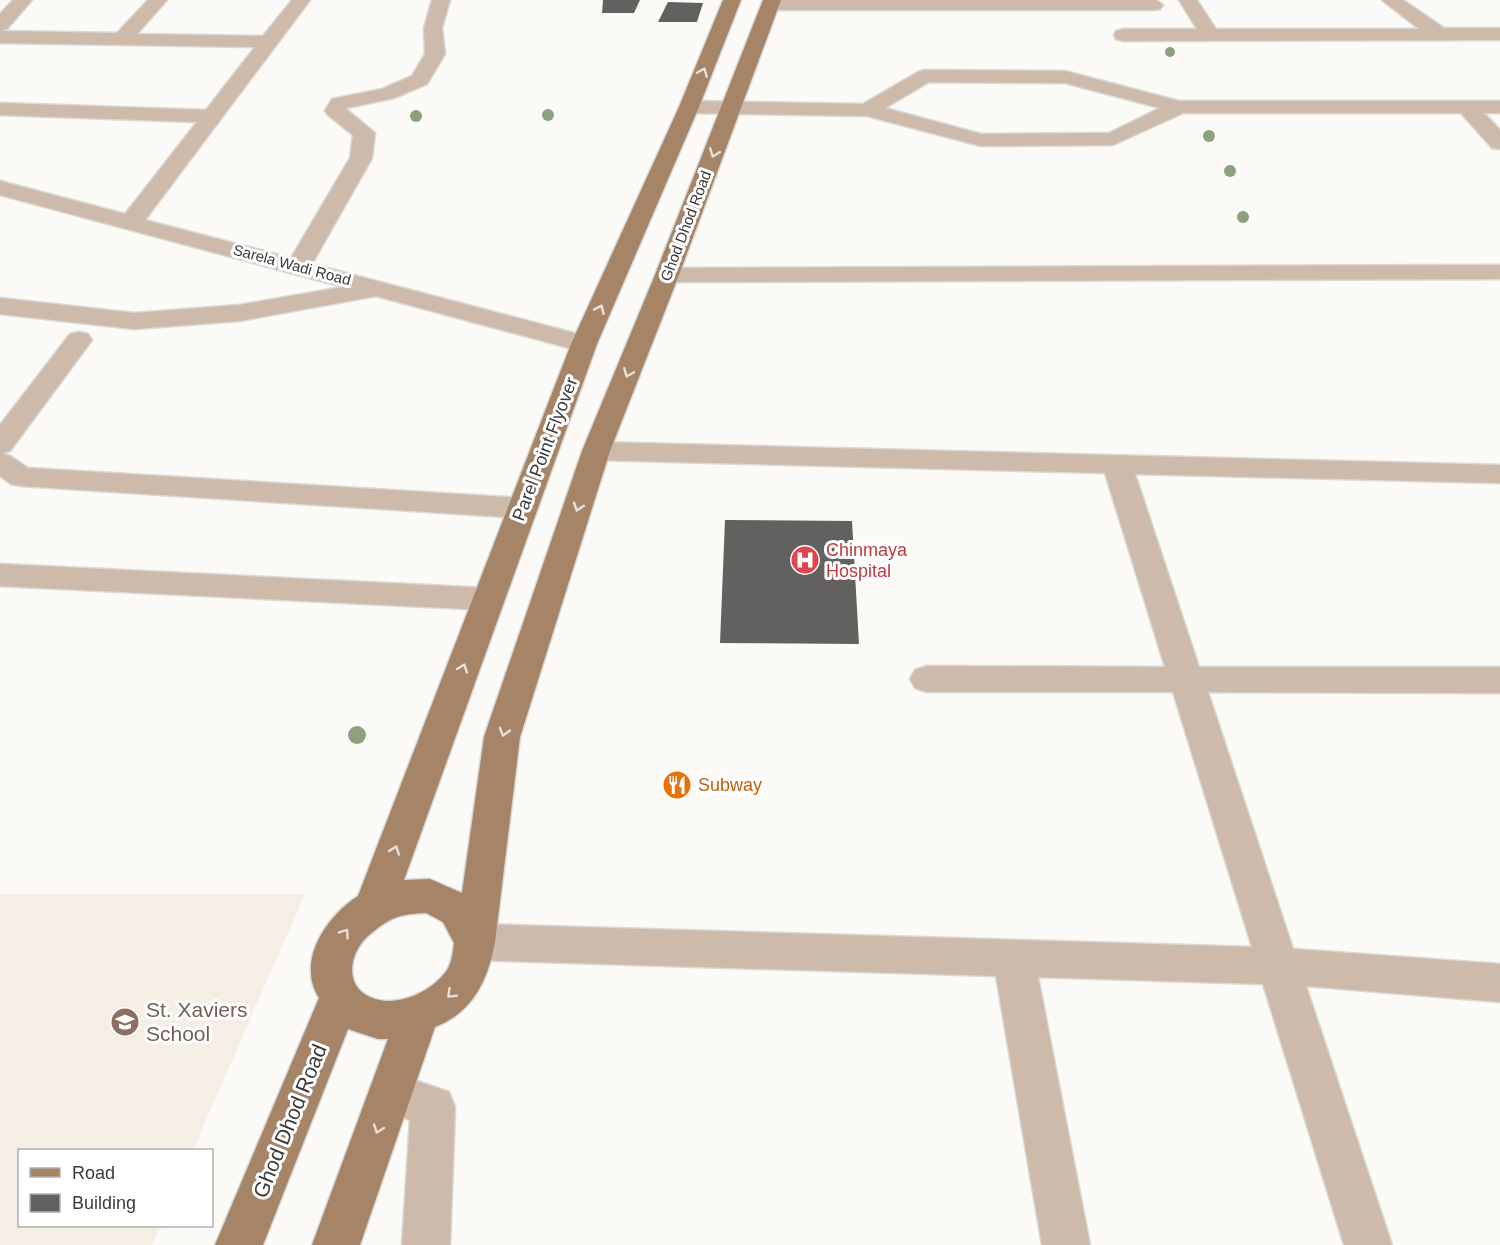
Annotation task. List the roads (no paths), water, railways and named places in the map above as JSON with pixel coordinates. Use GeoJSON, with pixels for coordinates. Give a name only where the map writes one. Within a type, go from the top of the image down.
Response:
{"type":"FeatureCollection","features":[{"type":"Feature","properties":{"kind":"main road","name":"Parel Point Flyover"},"geometry":{"type":"LineString","coordinates":[[375,905],[585,344],[689,107],[732,0]]}},
{"type":"Feature","properties":{"kind":"main road","name":"Ghod Dhod Road"},"geometry":{"type":"LineString","coordinates":[[474,942],[502,737],[596,451],[772,3]]}},
{"type":"Feature","properties":{"kind":"main road"},"geometry":{"type":"LineString","coordinates":[[419,895],[440,899],[457,909],[469,923],[474,942],[471,964],[460,984],[442,1002],[418,1015],[401,1019],[374,1018],[351,1008],[340,998],[333,982],[331,965],[335,948],[357,917],[375,905],[396,897],[419,895]]}},
{"type":"Feature","properties":{"kind":"main road","name":"Ghod Dhod Road"},"geometry":{"type":"LineString","coordinates":[[239,1245],[340,998]]}},
{"type":"Feature","properties":{"kind":"main road"},"geometry":{"type":"LineString","coordinates":[[336,1245],[418,1015]]}},
{"type":"Feature","properties":{"kind":"street"},"geometry":{"type":"LineString","coordinates":[[0,25],[23,0]]}},
{"type":"Feature","properties":{"kind":"street"},"geometry":{"type":"LineString","coordinates":[[121,40],[158,0]]}},
{"type":"Feature","properties":{"kind":"street"},"geometry":{"type":"LineString","coordinates":[[131,222],[301,0]]}},
{"type":"Feature","properties":{"kind":"street"},"geometry":{"type":"LineString","coordinates":[[298,267],[361,158],[364,133],[336,111],[339,103],[387,94],[420,80],[435,54],[433,28],[441,0]]}},
{"type":"Feature","properties":{"kind":"street"},"geometry":{"type":"LineString","coordinates":[[1188,0],[1210,34]]}},
{"type":"Feature","properties":{"kind":"street"},"geometry":{"type":"LineString","coordinates":[[1391,0],[1439,34]]}},
{"type":"Feature","properties":{"kind":"street"},"geometry":{"type":"LineString","coordinates":[[772,3],[1154,5]]}},
{"type":"Feature","properties":{"kind":"street"},"geometry":{"type":"LineString","coordinates":[[1124,34],[1500,34]]}},
{"type":"Feature","properties":{"kind":"street"},"geometry":{"type":"LineString","coordinates":[[0,37],[269,42]]}},
{"type":"Feature","properties":{"kind":"street"},"geometry":{"type":"LineString","coordinates":[[867,111],[925,76],[1065,78],[1179,107],[1500,107]]}},
{"type":"Feature","properties":{"kind":"street"},"geometry":{"type":"LineString","coordinates":[[689,107],[867,111],[981,140],[1113,139],[1179,107]]}},
{"type":"Feature","properties":{"kind":"street"},"geometry":{"type":"LineString","coordinates":[[1467,107],[1500,143]]}},
{"type":"Feature","properties":{"kind":"street"},"geometry":{"type":"LineString","coordinates":[[0,109],[211,116]]}},
{"type":"Feature","properties":{"kind":"street","name":"Sarela Wadi Road"},"geometry":{"type":"LineString","coordinates":[[0,188],[585,344]]}},
{"type":"Feature","properties":{"kind":"street"},"geometry":{"type":"LineString","coordinates":[[667,275],[1500,272]]}},
{"type":"Feature","properties":{"kind":"street"},"geometry":{"type":"LineString","coordinates":[[0,306],[134,321],[239,314],[379,289]]}},
{"type":"Feature","properties":{"kind":"street"},"geometry":{"type":"LineString","coordinates":[[0,445],[79,340]]}},
{"type":"Feature","properties":{"kind":"street"},"geometry":{"type":"LineString","coordinates":[[596,451],[1500,474]]}},
{"type":"Feature","properties":{"kind":"street"},"geometry":{"type":"LineString","coordinates":[[0,462],[21,477],[522,508]]}},
{"type":"Feature","properties":{"kind":"street"},"geometry":{"type":"LineString","coordinates":[[1117,464],[1368,1245]]}},
{"type":"Feature","properties":{"kind":"street"},"geometry":{"type":"LineString","coordinates":[[0,575],[489,599]]}},
{"type":"Feature","properties":{"kind":"street"},"geometry":{"type":"LineString","coordinates":[[927,679],[1500,680]]}},
{"type":"Feature","properties":{"kind":"street"},"geometry":{"type":"LineString","coordinates":[[474,942],[1279,966],[1500,983]]}},
{"type":"Feature","properties":{"kind":"street"},"geometry":{"type":"LineString","coordinates":[[1014,958],[1066,1245]]}},
{"type":"Feature","properties":{"kind":"street"},"geometry":{"type":"LineString","coordinates":[[391,1093],[433,1107],[426,1245]]}},
{"type":"Feature","properties":{"kind":"place","name":"Chinmaya Hospital"},"geometry":{"type":"Point","coordinates":[805,560]}},
{"type":"Feature","properties":{"kind":"place","name":"Subway"},"geometry":{"type":"Point","coordinates":[677,785]}},
{"type":"Feature","properties":{"kind":"place","name":"St. Xaviers School"},"geometry":{"type":"Point","coordinates":[125,1022]}}]}
